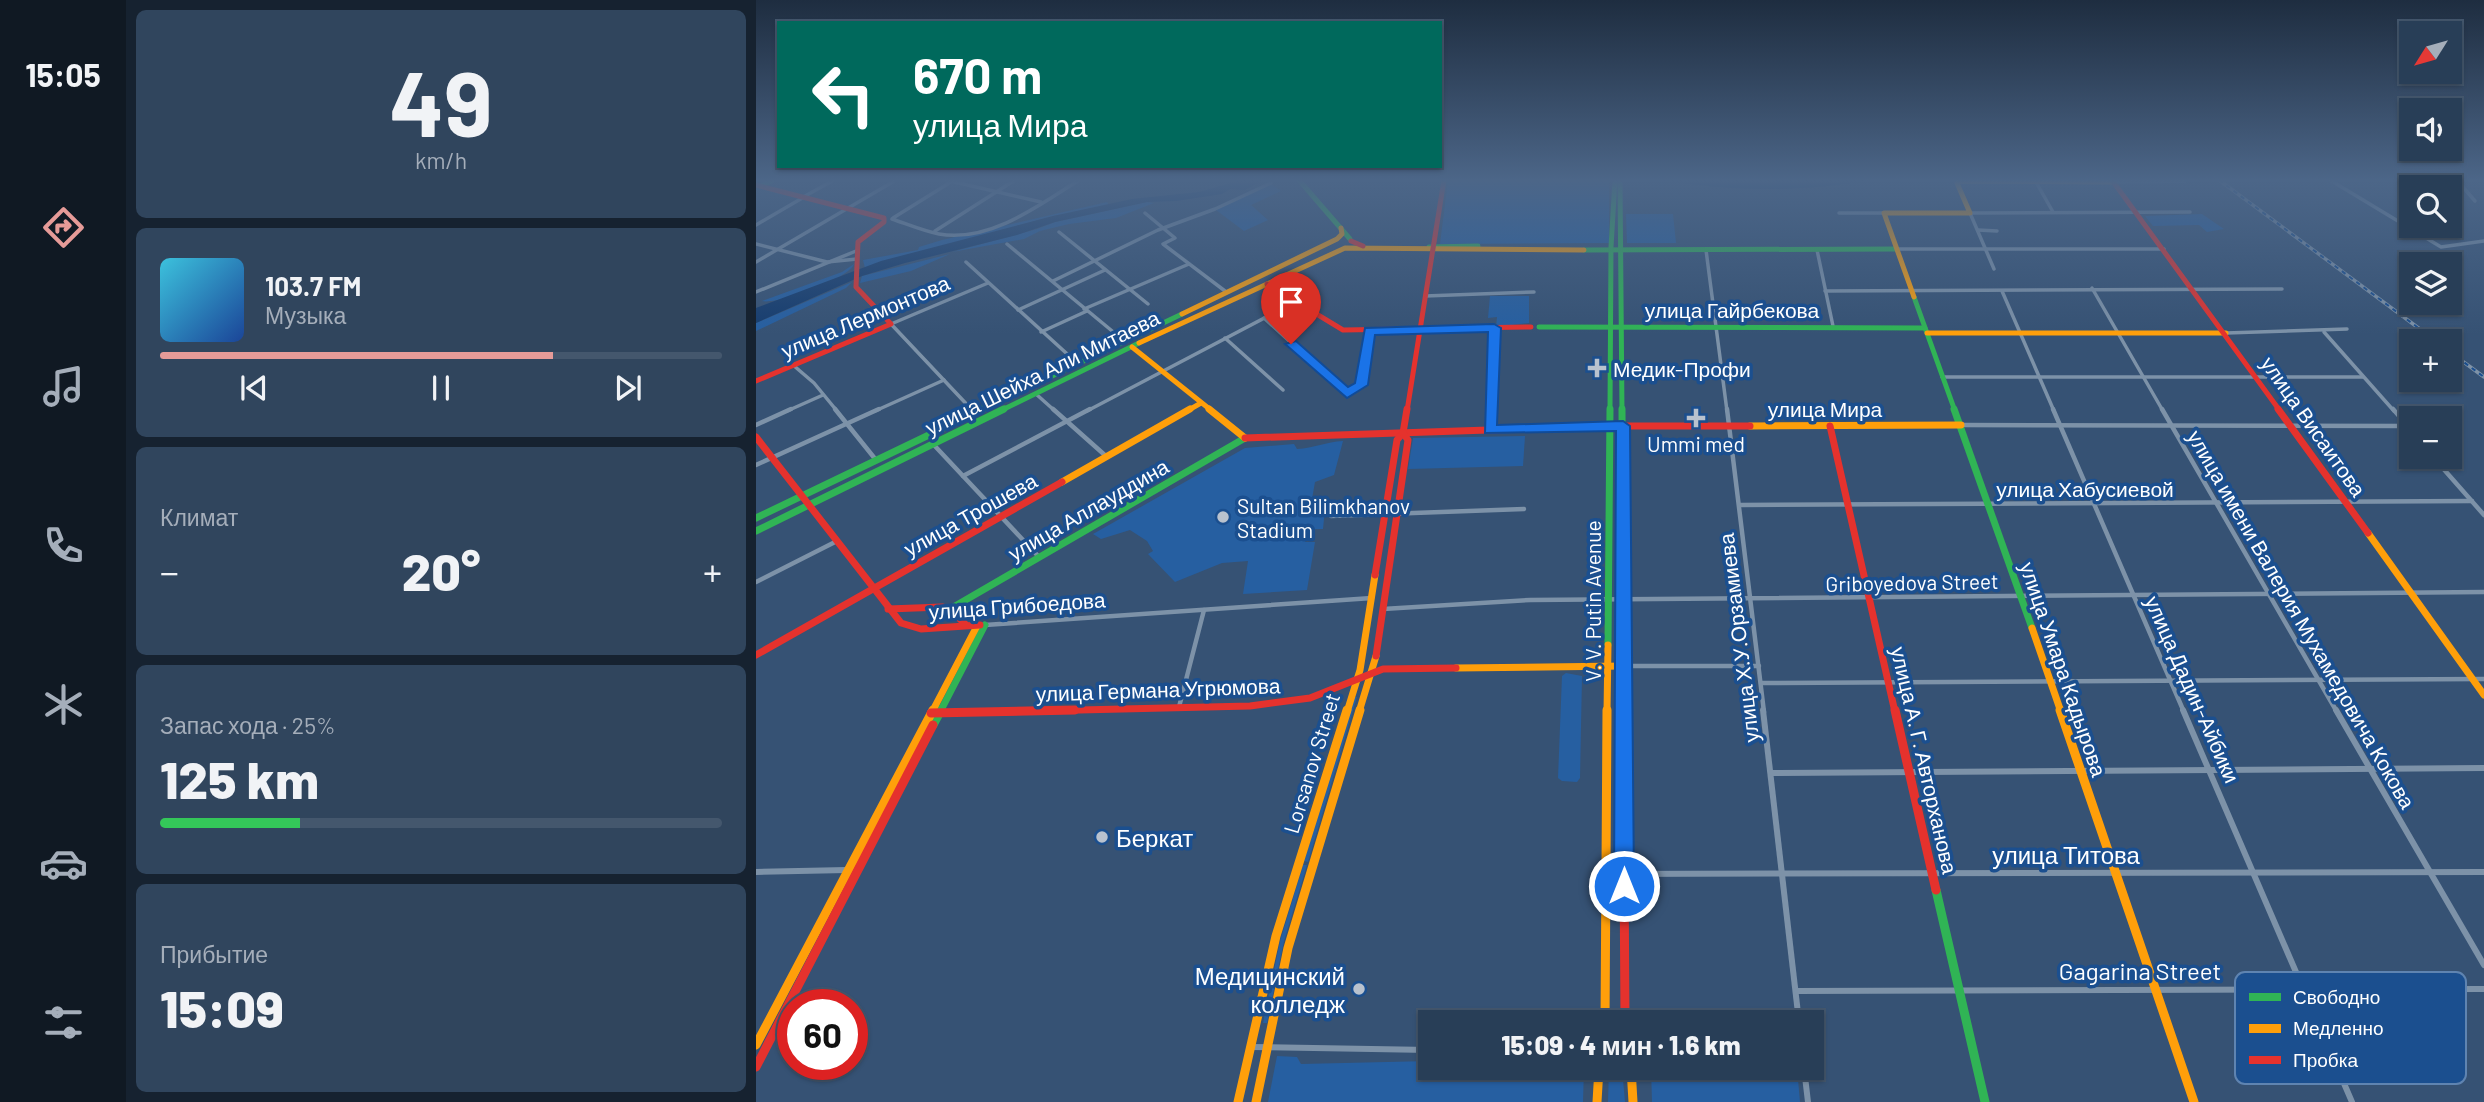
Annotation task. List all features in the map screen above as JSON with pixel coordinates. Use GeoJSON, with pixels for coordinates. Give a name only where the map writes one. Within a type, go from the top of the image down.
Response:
{"type":"FeatureCollection","features":[{"type":"Feature","properties":{"kind":"main road"},"geometry":{"type":"LineString","coordinates":[[870,231],[861,238],[856,287],[891,324]]}},
{"type":"Feature","properties":{"kind":"main road"},"geometry":{"type":"LineString","coordinates":[[1342,231],[1334,246],[1374,251],[1896,249]]}},
{"type":"Feature","properties":{"kind":"main road"},"geometry":{"type":"LineString","coordinates":[[1344,231],[1351,240]]}},
{"type":"Feature","properties":{"kind":"main road","name":"Lorsanov Street"},"geometry":{"type":"LineString","coordinates":[[1238,1102],[1276,936],[1354,682],[1360,670],[1397,440],[1403,433],[1436,231]]}},
{"type":"Feature","properties":{"kind":"main road","name":"V. V. Putin Avenue"},"geometry":{"type":"LineString","coordinates":[[1605,1010],[1612,231]]}},
{"type":"Feature","properties":{"kind":"main road","name":"V. V. Putin Avenue"},"geometry":{"type":"LineString","coordinates":[[1620,231],[1625,1010]]}},
{"type":"Feature","properties":{"kind":"main road","name":"улица Умара Кадырова"},"geometry":{"type":"LineString","coordinates":[[1890,231],[2051,680],[2153,989],[2194,1102]]}},
{"type":"Feature","properties":{"kind":"main road","name":"улица Висаитова"},"geometry":{"type":"LineString","coordinates":[[2152,231],[2484,695]]}},
{"type":"Feature","properties":{"kind":"main road"},"geometry":{"type":"LineString","coordinates":[[1337,239],[1351,240],[1365,247],[1433,249]]}},
{"type":"Feature","properties":{"kind":"main road","name":"улица Шейха Али Митаева"},"geometry":{"type":"LineString","coordinates":[[756,518],[1121,339],[1337,239]]}},
{"type":"Feature","properties":{"kind":"main road"},"geometry":{"type":"LineString","coordinates":[[1345,248],[1351,240]]}},
{"type":"Feature","properties":{"kind":"main road","name":"улица Шейха Али Митаева"},"geometry":{"type":"LineString","coordinates":[[756,531],[1141,342],[1345,248]]}},
{"type":"Feature","properties":{"kind":"main road"},"geometry":{"type":"LineString","coordinates":[[1706,249],[1896,249]]}},
{"type":"Feature","properties":{"kind":"main road","name":"улица Гайрбекова"},"geometry":{"type":"LineString","coordinates":[[1267,284],[1340,329],[1369,331],[1622,326],[1833,326],[1926,331],[2226,333]]}},
{"type":"Feature","properties":{"kind":"main road","name":"улица Лермонтова"},"geometry":{"type":"LineString","coordinates":[[756,381],[891,324]]}},
{"type":"Feature","properties":{"kind":"main road"},"geometry":{"type":"LineString","coordinates":[[1132,335],[1129,340],[1132,343],[1141,342]]}},
{"type":"Feature","properties":{"kind":"main road"},"geometry":{"type":"LineString","coordinates":[[1113,344],[1123,345],[1122,352]]}},
{"type":"Feature","properties":{"kind":"main road"},"geometry":{"type":"LineString","coordinates":[[1132,347],[1245,438]]}},
{"type":"Feature","properties":{"kind":"main road","name":"улица Трошева"},"geometry":{"type":"LineString","coordinates":[[756,655],[1201,403]]}},
{"type":"Feature","properties":{"kind":"main road","name":"улица Мира"},"geometry":{"type":"LineString","coordinates":[[1245,438],[1611,426],[1961,425]]}},
{"type":"Feature","properties":{"kind":"main road","name":"улица А. Г. Авторханова"},"geometry":{"type":"LineString","coordinates":[[1830,426],[1985,1102]]}},
{"type":"Feature","properties":{"kind":"main road","name":"Lorsanov Street"},"geometry":{"type":"LineString","coordinates":[[1256,1102],[1288,948],[1373,671],[1408,440],[1403,433]]}},
{"type":"Feature","properties":{"kind":"main road","name":"улица Грибоедова"},"geometry":{"type":"LineString","coordinates":[[756,437],[901,623],[912,628],[977,626]]}},
{"type":"Feature","properties":{"kind":"main road","name":"улица Аллауддина"},"geometry":{"type":"LineString","coordinates":[[950,609],[1245,438]]}},
{"type":"Feature","properties":{"kind":"main road"},"geometry":{"type":"LineString","coordinates":[[888,609],[950,609],[960,622],[977,626]]}},
{"type":"Feature","properties":{"kind":"main road"},"geometry":{"type":"LineString","coordinates":[[756,1067],[940,712],[977,626]]}},
{"type":"Feature","properties":{"kind":"main road"},"geometry":{"type":"LineString","coordinates":[[756,1045],[977,626]]}},
{"type":"Feature","properties":{"kind":"main road","name":"улица Германа Угрюмова"},"geometry":{"type":"LineString","coordinates":[[931,713],[1179,709],[1285,702],[1310,698],[1354,682],[1373,671],[1624,666]]}},
{"type":"Feature","properties":{"kind":"main road"},"geometry":{"type":"LineString","coordinates":[[1596,1100],[1598,1080]]}},
{"type":"Feature","properties":{"kind":"main road"},"geometry":{"type":"LineString","coordinates":[[1633,1080],[1636,1102]]}},
{"type":"Feature","properties":{"kind":"street"},"geometry":{"type":"LineString","coordinates":[[756,262],[808,231]]}},
{"type":"Feature","properties":{"kind":"street"},"geometry":{"type":"LineString","coordinates":[[936,231],[962,234],[973,231]]}},
{"type":"Feature","properties":{"kind":"street"},"geometry":{"type":"LineString","coordinates":[[1053,281],[1091,260],[1157,231]]}},
{"type":"Feature","properties":{"kind":"street"},"geometry":{"type":"LineString","coordinates":[[1166,231],[1175,238],[1163,244],[1225,291]]}},
{"type":"Feature","properties":{"kind":"street"},"geometry":{"type":"LineString","coordinates":[[1979,231],[1994,269]]}},
{"type":"Feature","properties":{"kind":"street"},"geometry":{"type":"LineString","coordinates":[[2415,231],[2441,247],[2484,241]]}},
{"type":"Feature","properties":{"kind":"street"},"geometry":{"type":"LineString","coordinates":[[1059,232],[1148,304]]}},
{"type":"Feature","properties":{"kind":"street"},"geometry":{"type":"LineString","coordinates":[[756,244],[824,261],[857,257]]}},
{"type":"Feature","properties":{"kind":"street"},"geometry":{"type":"LineString","coordinates":[[1007,244],[1121,339]]}},
{"type":"Feature","properties":{"kind":"street","name":"улица Х.У.Орзамиева"},"geometry":{"type":"LineString","coordinates":[[1706,249],[1740,505],[1798,1010]]}},
{"type":"Feature","properties":{"kind":"street"},"geometry":{"type":"LineString","coordinates":[[1896,249],[2165,249]]}},
{"type":"Feature","properties":{"kind":"street"},"geometry":{"type":"LineString","coordinates":[[1817,250],[1833,326]]}},
{"type":"Feature","properties":{"kind":"street"},"geometry":{"type":"LineString","coordinates":[[756,292],[824,261],[857,257]]}},
{"type":"Feature","properties":{"kind":"street"},"geometry":{"type":"LineString","coordinates":[[966,262],[1076,362]]}},
{"type":"Feature","properties":{"kind":"street"},"geometry":{"type":"LineString","coordinates":[[1041,331],[1190,264]]}},
{"type":"Feature","properties":{"kind":"street"},"geometry":{"type":"LineString","coordinates":[[1018,310],[1105,270]]}},
{"type":"Feature","properties":{"kind":"street","name":"улица Лермонтова"},"geometry":{"type":"LineString","coordinates":[[891,324],[988,283]]}},
{"type":"Feature","properties":{"kind":"street"},"geometry":{"type":"LineString","coordinates":[[1825,291],[2282,289]]}},
{"type":"Feature","properties":{"kind":"street","name":"улица имени Валерия Мухамедовича Кокова"},"geometry":{"type":"LineString","coordinates":[[2093,290],[2484,965]]}},
{"type":"Feature","properties":{"kind":"street","name":"улица Дадин-Айбики"},"geometry":{"type":"LineString","coordinates":[[2002,291],[2062,425],[2295,972]]}},
{"type":"Feature","properties":{"kind":"street"},"geometry":{"type":"LineString","coordinates":[[1425,296],[1534,292]]}},
{"type":"Feature","properties":{"kind":"street"},"geometry":{"type":"LineString","coordinates":[[963,476],[1295,302]]}},
{"type":"Feature","properties":{"kind":"street"},"geometry":{"type":"LineString","coordinates":[[1264,318],[1347,394],[1362,385],[1369,331]]}},
{"type":"Feature","properties":{"kind":"street"},"geometry":{"type":"LineString","coordinates":[[891,324],[974,412]]}},
{"type":"Feature","properties":{"kind":"street"},"geometry":{"type":"LineString","coordinates":[[1490,430],[1494,328]]}},
{"type":"Feature","properties":{"kind":"street"},"geometry":{"type":"LineString","coordinates":[[2226,333],[2324,332],[2347,329]]}},
{"type":"Feature","properties":{"kind":"street"},"geometry":{"type":"LineString","coordinates":[[2324,332],[2399,417]]}},
{"type":"Feature","properties":{"kind":"street"},"geometry":{"type":"LineString","coordinates":[[1225,338],[1283,390]]}},
{"type":"Feature","properties":{"kind":"street"},"geometry":{"type":"LineString","coordinates":[[793,365],[849,424],[876,460]]}},
{"type":"Feature","properties":{"kind":"street"},"geometry":{"type":"LineString","coordinates":[[1942,377],[2363,377]]}},
{"type":"Feature","properties":{"kind":"street"},"geometry":{"type":"LineString","coordinates":[[756,466],[944,380]]}},
{"type":"Feature","properties":{"kind":"street"},"geometry":{"type":"LineString","coordinates":[[1036,394],[1107,457]]}},
{"type":"Feature","properties":{"kind":"street"},"geometry":{"type":"LineString","coordinates":[[756,425],[823,395]]}},
{"type":"Feature","properties":{"kind":"street","name":"улица Мира"},"geometry":{"type":"LineString","coordinates":[[1961,425],[2399,426]]}},
{"type":"Feature","properties":{"kind":"street"},"geometry":{"type":"LineString","coordinates":[[933,444],[1039,557]]}},
{"type":"Feature","properties":{"kind":"street"},"geometry":{"type":"LineString","coordinates":[[2444,469],[2484,515]]}},
{"type":"Feature","properties":{"kind":"street","name":"улица Хабусиевой"},"geometry":{"type":"LineString","coordinates":[[1740,505],[2472,501]]}},
{"type":"Feature","properties":{"kind":"street"},"geometry":{"type":"LineString","coordinates":[[1331,516],[1524,509]]}},
{"type":"Feature","properties":{"kind":"street"},"geometry":{"type":"LineString","coordinates":[[756,582],[838,541]]}},
{"type":"Feature","properties":{"kind":"street","name":"Griboyedova Street"},"geometry":{"type":"LineString","coordinates":[[1383,609],[1474,605],[1480,601],[2484,592]]}},
{"type":"Feature","properties":{"kind":"street","name":"улица Грибоедова"},"geometry":{"type":"LineString","coordinates":[[977,626],[1373,598]]}},
{"type":"Feature","properties":{"kind":"street"},"geometry":{"type":"LineString","coordinates":[[1179,709],[1204,610]]}},
{"type":"Feature","properties":{"kind":"street","name":"улица Германа Угрюмова"},"geometry":{"type":"LineString","coordinates":[[1624,666],[1759,666]]}},
{"type":"Feature","properties":{"kind":"street"},"geometry":{"type":"LineString","coordinates":[[1761,683],[2484,679]]}},
{"type":"Feature","properties":{"kind":"street"},"geometry":{"type":"LineString","coordinates":[[1772,773],[2484,768]]}},
{"type":"Feature","properties":{"kind":"street"},"geometry":{"type":"LineString","coordinates":[[756,872],[858,870]]}},
{"type":"Feature","properties":{"kind":"street","name":"улица Титова"},"geometry":{"type":"LineString","coordinates":[[1607,874],[2484,872]]}},
{"type":"Feature","properties":{"kind":"street","name":"Gagarina Street"},"geometry":{"type":"LineString","coordinates":[[1796,992],[2235,989]]}},
{"type":"Feature","properties":{"kind":"street","name":"Gagarina Street"},"geometry":{"type":"LineString","coordinates":[[2466,989],[2484,989]]}},
{"type":"Feature","properties":{"kind":"street"},"geometry":{"type":"LineString","coordinates":[[1250,1047],[1418,1050]]}},
{"type":"Feature","properties":{"kind":"street"},"geometry":{"type":"LineString","coordinates":[[1805,1080],[1808,1102]]}},
{"type":"Feature","properties":{"kind":"street","name":"улица Дадин-Айбики"},"geometry":{"type":"LineString","coordinates":[[2344,1084],[2352,1102]]}},
{"type":"Feature","properties":{"kind":"shaded area"},"geometry":{"type":"Polygon","coordinates":[[[979,231],[997,231],[865,268],[863,260],[918,250],[919,247],[979,231]]]}},
{"type":"Feature","properties":{"kind":"shaded area"},"geometry":{"type":"Polygon","coordinates":[[[994,231],[1027,231],[862,276],[756,323],[756,308],[881,261],[994,231]]]}},
{"type":"Feature","properties":{"kind":"shaded area"},"geometry":{"type":"Polygon","coordinates":[[[1028,231],[1039,231],[1024,239],[952,252],[1028,231]]]}},
{"type":"Feature","properties":{"kind":"shaded area"},"geometry":{"type":"Polygon","coordinates":[[[1442,231],[1609,231],[1609,243],[1440,244],[1442,231]]]}},
{"type":"Feature","properties":{"kind":"shaded area"},"geometry":{"type":"Polygon","coordinates":[[[1627,231],[1675,231],[1676,243],[1627,243],[1627,231]]]}},
{"type":"Feature","properties":{"kind":"shaded area"},"geometry":{"type":"Polygon","coordinates":[[[950,254],[911,271],[860,283],[862,276],[950,254]]]}},
{"type":"Feature","properties":{"kind":"shaded area"},"geometry":{"type":"Polygon","coordinates":[[[854,264],[850,270],[828,283],[783,299],[762,301],[842,272],[854,264]]]}},
{"type":"Feature","properties":{"kind":"shaded area"},"geometry":{"type":"Polygon","coordinates":[[[852,282],[846,288],[756,331],[756,323],[852,282]]]}},
{"type":"Feature","properties":{"kind":"shaded area"},"geometry":{"type":"Polygon","coordinates":[[[1490,296],[1529,296],[1529,323],[1496,327],[1497,317],[1488,318],[1490,296]]]}},
{"type":"Feature","properties":{"kind":"shaded area"},"geometry":{"type":"Polygon","coordinates":[[[1525,436],[1523,466],[1408,469],[1413,438],[1525,436]]]}},
{"type":"Feature","properties":{"kind":"shaded area","name":"Sultan Bilimkhanov Stadium"},"geometry":{"type":"Polygon","coordinates":[[[1343,441],[1334,475],[1315,482],[1312,499],[1326,499],[1323,529],[1281,530],[1277,538],[1306,538],[1305,542],[1315,542],[1307,590],[1243,594],[1248,561],[1222,563],[1175,582],[1148,554],[1153,551],[1147,541],[1130,530],[1101,539],[1093,534],[1245,448],[1294,444],[1297,449],[1343,441]]]}},
{"type":"Feature","properties":{"kind":"shaded area"},"geometry":{"type":"Polygon","coordinates":[[[1566,673],[1582,676],[1580,778],[1577,782],[1562,781],[1558,778],[1562,676],[1566,673]]]}},
{"type":"Feature","properties":{"kind":"shaded area"},"geometry":{"type":"Polygon","coordinates":[[[1354,697],[1357,697],[1308,862],[1304,861],[1354,697]]]}},
{"type":"Feature","properties":{"kind":"shaded area"},"geometry":{"type":"Polygon","coordinates":[[[1303,865],[1307,865],[1284,941],[1267,1023],[1263,1023],[1280,941],[1303,865]]]}},
{"type":"Feature","properties":{"kind":"shaded area"},"geometry":{"type":"Polygon","coordinates":[[[1277,1056],[1297,1057],[1301,1064],[1418,1061],[1418,1080],[1584,1080],[1583,1102],[1268,1102],[1277,1056]]]}},
{"type":"Feature","properties":{"kind":"shaded area"},"geometry":{"type":"Polygon","coordinates":[[[1609,1080],[1623,1080],[1625,1102],[1608,1102],[1609,1080]]]}},
{"type":"Feature","properties":{"kind":"shaded area"},"geometry":{"type":"Polygon","coordinates":[[[1651,1080],[1798,1080],[1800,1102],[1652,1102],[1651,1080]]]}},
{"type":"Feature","properties":{"kind":"railway"},"geometry":{"type":"LineString","coordinates":[[2288,231],[2420,329]]}},
{"type":"Feature","properties":{"kind":"railway"},"geometry":{"type":"LineString","coordinates":[[2462,361],[2484,377]]}},
{"type":"Feature","properties":{"kind":"traffic: fast"},"geometry":{"type":"LineString","coordinates":[[1343,231],[1350,239]]}},
{"type":"Feature","properties":{"kind":"traffic: fast"},"geometry":{"type":"LineString","coordinates":[[1608,645],[1612,231]]}},
{"type":"Feature","properties":{"kind":"traffic: fast"},"geometry":{"type":"LineString","coordinates":[[1620,231],[1623,631]]}},
{"type":"Feature","properties":{"kind":"traffic: fast"},"geometry":{"type":"LineString","coordinates":[[1429,247],[1478,246]]}},
{"type":"Feature","properties":{"kind":"traffic: fast"},"geometry":{"type":"LineString","coordinates":[[1584,250],[1896,249]]}},
{"type":"Feature","properties":{"kind":"traffic: fast"},"geometry":{"type":"LineString","coordinates":[[1914,297],[2032,628]]}},
{"type":"Feature","properties":{"kind":"traffic: fast"},"geometry":{"type":"LineString","coordinates":[[756,518],[1182,314]]}},
{"type":"Feature","properties":{"kind":"traffic: fast"},"geometry":{"type":"LineString","coordinates":[[1539,327],[1925,328]]}},
{"type":"Feature","properties":{"kind":"traffic: fast"},"geometry":{"type":"LineString","coordinates":[[756,531],[1139,343]]}},
{"type":"Feature","properties":{"kind":"traffic: fast"},"geometry":{"type":"LineString","coordinates":[[950,609],[1245,438]]}},
{"type":"Feature","properties":{"kind":"traffic: fast"},"geometry":{"type":"LineString","coordinates":[[933,725],[985,625]]}},
{"type":"Feature","properties":{"kind":"traffic: fast"},"geometry":{"type":"LineString","coordinates":[[1936,890],[1985,1102]]}},
{"type":"Feature","properties":{"kind":"traffic: slow"},"geometry":{"type":"LineString","coordinates":[[1182,314],[1337,239],[1342,231]]}},
{"type":"Feature","properties":{"kind":"traffic: slow"},"geometry":{"type":"LineString","coordinates":[[1891,231],[1914,297]]}},
{"type":"Feature","properties":{"kind":"traffic: slow"},"geometry":{"type":"LineString","coordinates":[[1139,343],[1345,248],[1584,250]]}},
{"type":"Feature","properties":{"kind":"traffic: slow"},"geometry":{"type":"LineString","coordinates":[[1927,333],[2226,333]]}},
{"type":"Feature","properties":{"kind":"traffic: slow"},"geometry":{"type":"LineString","coordinates":[[1132,347],[1245,438]]}},
{"type":"Feature","properties":{"kind":"traffic: slow"},"geometry":{"type":"LineString","coordinates":[[1062,482],[1201,403]]}},
{"type":"Feature","properties":{"kind":"traffic: slow"},"geometry":{"type":"LineString","coordinates":[[1750,426],[1961,425]]}},
{"type":"Feature","properties":{"kind":"traffic: slow"},"geometry":{"type":"LineString","coordinates":[[2368,533],[2484,695]]}},
{"type":"Feature","properties":{"kind":"traffic: slow"},"geometry":{"type":"LineString","coordinates":[[1238,1102],[1276,936],[1360,670],[1375,575]]}},
{"type":"Feature","properties":{"kind":"traffic: slow"},"geometry":{"type":"LineString","coordinates":[[756,1045],[977,626]]}},
{"type":"Feature","properties":{"kind":"traffic: slow"},"geometry":{"type":"LineString","coordinates":[[2032,628],[2194,1102]]}},
{"type":"Feature","properties":{"kind":"traffic: slow"},"geometry":{"type":"LineString","coordinates":[[1605,1010],[1608,645]]}},
{"type":"Feature","properties":{"kind":"traffic: slow"},"geometry":{"type":"LineString","coordinates":[[1256,1102],[1288,948],[1376,656]]}},
{"type":"Feature","properties":{"kind":"traffic: slow"},"geometry":{"type":"LineString","coordinates":[[1456,668],[1624,666]]}},
{"type":"Feature","properties":{"kind":"traffic: slow"},"geometry":{"type":"LineString","coordinates":[[1597,1102],[1598,1080]]}},
{"type":"Feature","properties":{"kind":"traffic: slow"},"geometry":{"type":"LineString","coordinates":[[1632,1080],[1633,1102]]}},
{"type":"Feature","properties":{"kind":"traffic: jam"},"geometry":{"type":"LineString","coordinates":[[756,381],[891,324],[856,287],[858,242],[872,231]]}},
{"type":"Feature","properties":{"kind":"traffic: jam"},"geometry":{"type":"LineString","coordinates":[[1375,575],[1397,440],[1403,433],[1436,231]]}},
{"type":"Feature","properties":{"kind":"traffic: jam"},"geometry":{"type":"LineString","coordinates":[[2149,231],[2368,533]]}},
{"type":"Feature","properties":{"kind":"traffic: jam"},"geometry":{"type":"LineString","coordinates":[[1351,241],[1363,246]]}},
{"type":"Feature","properties":{"kind":"traffic: jam"},"geometry":{"type":"LineString","coordinates":[[1267,284],[1343,330],[1531,327]]}},
{"type":"Feature","properties":{"kind":"traffic: jam"},"geometry":{"type":"LineString","coordinates":[[1245,438],[1611,426],[1750,426]]}},
{"type":"Feature","properties":{"kind":"traffic: jam"},"geometry":{"type":"LineString","coordinates":[[1830,426],[1936,890]]}},
{"type":"Feature","properties":{"kind":"traffic: jam"},"geometry":{"type":"LineString","coordinates":[[1376,656],[1408,440],[1403,433]]}},
{"type":"Feature","properties":{"kind":"traffic: jam"},"geometry":{"type":"LineString","coordinates":[[756,437],[901,623],[921,629],[980,625]]}},
{"type":"Feature","properties":{"kind":"traffic: jam"},"geometry":{"type":"LineString","coordinates":[[756,655],[1062,482]]}},
{"type":"Feature","properties":{"kind":"traffic: jam"},"geometry":{"type":"LineString","coordinates":[[888,609],[942,607],[950,609],[966,625]]}},
{"type":"Feature","properties":{"kind":"traffic: jam"},"geometry":{"type":"LineString","coordinates":[[1623,631],[1625,1010]]}},
{"type":"Feature","properties":{"kind":"traffic: jam"},"geometry":{"type":"LineString","coordinates":[[931,713],[1250,706],[1310,698],[1383,669],[1456,668]]}},
{"type":"Feature","properties":{"kind":"traffic: jam"},"geometry":{"type":"LineString","coordinates":[[756,1067],[933,725]]}},
{"type":"Feature","properties":{"kind":"place","name":"Медик-Профи"},"geometry":{"type":"Point","coordinates":[1597,368]}},
{"type":"Feature","properties":{"kind":"place","name":"Ummi med"},"geometry":{"type":"Point","coordinates":[1696,418]}},
{"type":"Feature","properties":{"kind":"place","name":"Sultan Bilimkhanov Stadium"},"geometry":{"type":"Point","coordinates":[1223,517]}},
{"type":"Feature","properties":{"kind":"place","name":"Беркат"},"geometry":{"type":"Point","coordinates":[1102,837]}},
{"type":"Feature","properties":{"kind":"place","name":"Медицинский колледж"},"geometry":{"type":"Point","coordinates":[1359,989]}},
{"type":"Feature","properties":{"kind":"route"},"geometry":{"type":"LineString","coordinates":[[1291,344],[1347,394],[1362,385],[1369,331],[1494,328],[1490,430],[1623,426],[1624,886]]}}]}
